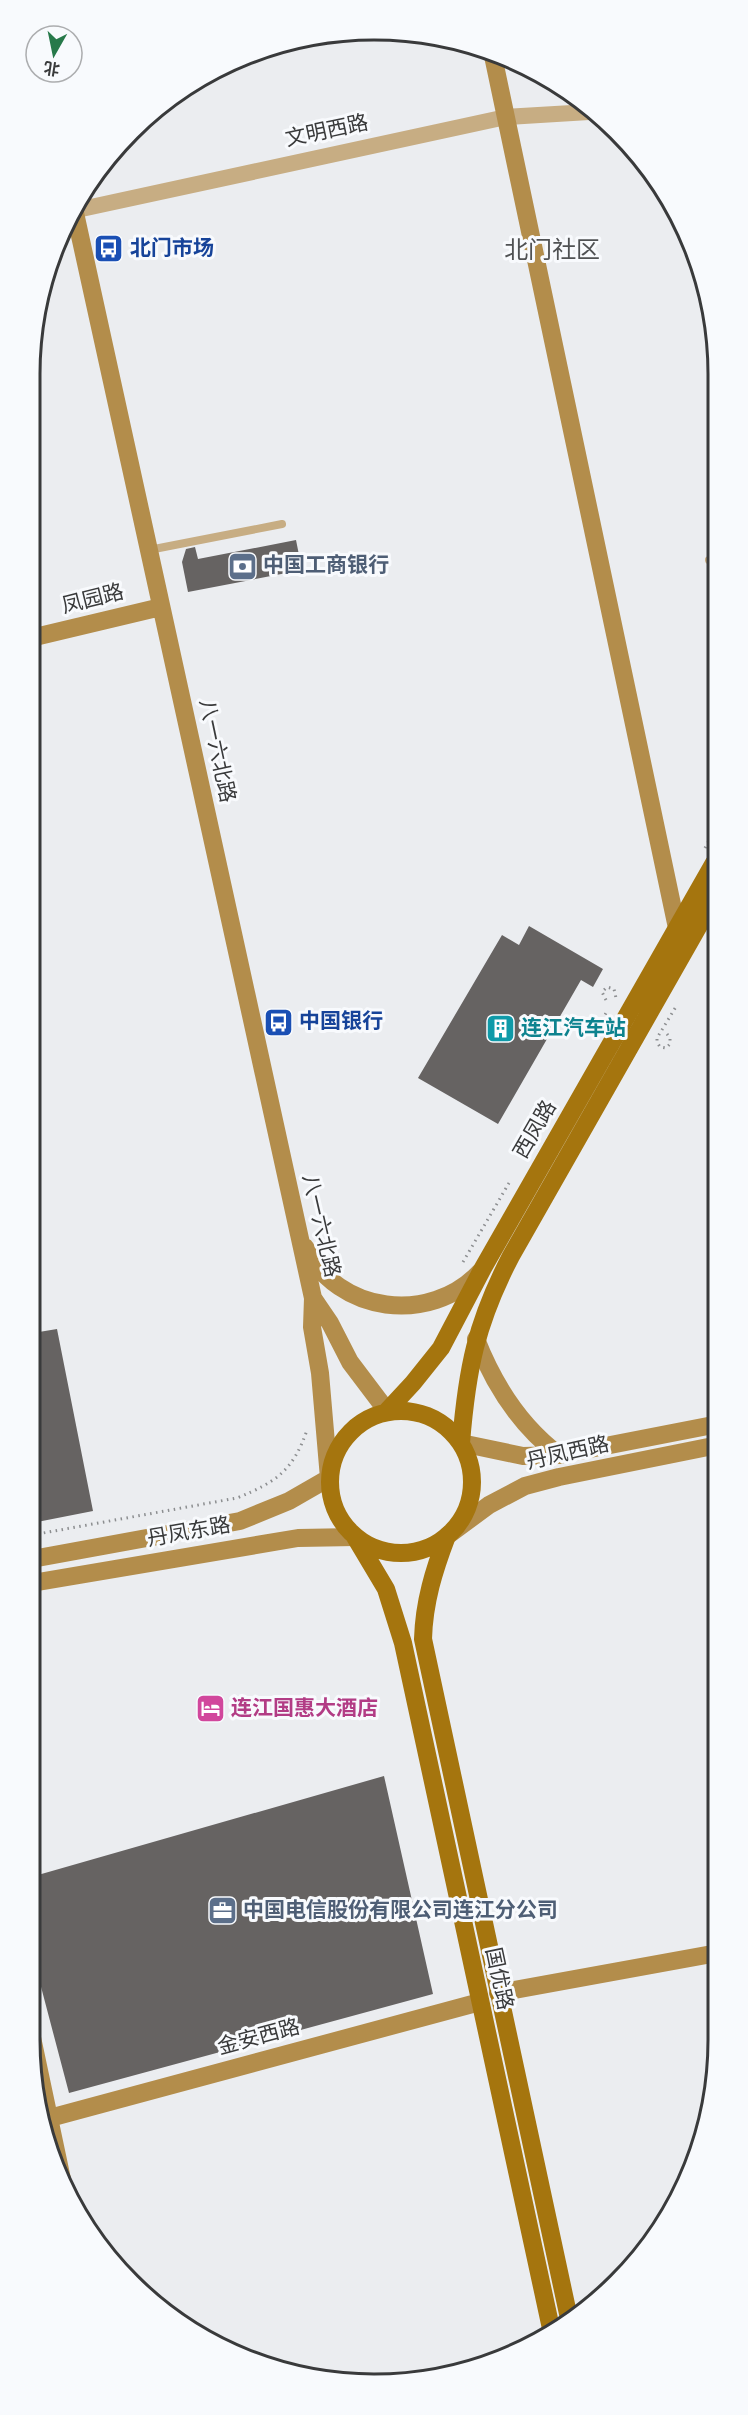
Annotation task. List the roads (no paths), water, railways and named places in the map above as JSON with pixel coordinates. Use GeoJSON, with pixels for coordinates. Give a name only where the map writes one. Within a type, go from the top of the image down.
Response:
{"type":"FeatureCollection","features":[{"type":"Feature","properties":{"kind":"main road"},"geometry":{"type":"LineString","coordinates":[[495,63],[677,928]]}},
{"type":"Feature","properties":{"kind":"main road","name":"八一六北路"},"geometry":{"type":"LineString","coordinates":[[78,221],[313,1298],[312,1327],[321,1382],[329,1478]]}},
{"type":"Feature","properties":{"kind":"main road","name":"凤园路"},"geometry":{"type":"LineString","coordinates":[[40,636],[161,607]]}},
{"type":"Feature","properties":{"kind":"main road","name":"西凤路"},"geometry":{"type":"LineString","coordinates":[[387,1411],[441,1348],[483,1268],[677,928],[708,858]]}},
{"type":"Feature","properties":{"kind":"main road","name":"西凤路"},"geometry":{"type":"LineString","coordinates":[[461,1443],[467,1385],[476,1339],[491,1296],[511,1256],[708,910]]}},
{"type":"Feature","properties":{"kind":"main road"},"geometry":{"type":"LineString","coordinates":[[299,1234],[311,1259],[335,1283],[351,1293],[385,1304],[419,1305],[441,1300],[470,1282],[483,1268]]}},
{"type":"Feature","properties":{"kind":"main road","name":"八一六北路"},"geometry":{"type":"LineString","coordinates":[[313,1298],[330,1323],[350,1362],[387,1411]]}},
{"type":"Feature","properties":{"kind":"main road"},"geometry":{"type":"LineString","coordinates":[[476,1339],[487,1368],[508,1404],[539,1440],[560,1455]]}},
{"type":"Feature","properties":{"kind":"main road"},"geometry":{"type":"LineString","coordinates":[[404,1410],[429,1416],[450,1430],[461,1443],[470,1462],[472,1482],[470,1502],[461,1521],[447,1536],[430,1547],[411,1552],[391,1552],[372,1547],[355,1537],[340,1520],[331,1500],[329,1478],[332,1459],[341,1442],[353,1428],[369,1417],[387,1411],[404,1410]]}},
{"type":"Feature","properties":{"kind":"main road","name":"丹凤西路"},"geometry":{"type":"LineString","coordinates":[[461,1443],[523,1456],[560,1455],[708,1426]]}},
{"type":"Feature","properties":{"kind":"main road","name":"丹凤西路"},"geometry":{"type":"LineString","coordinates":[[447,1536],[489,1505],[525,1486],[708,1447]]}},
{"type":"Feature","properties":{"kind":"main road","name":"丹凤东路"},"geometry":{"type":"LineString","coordinates":[[40,1558],[240,1521],[289,1501],[329,1478]]}},
{"type":"Feature","properties":{"kind":"main road","name":"国优路"},"geometry":{"type":"LineString","coordinates":[[447,1536],[429,1588],[424,1615],[423,1639],[568,2312]]}},
{"type":"Feature","properties":{"kind":"main road","name":"丹凤东路"},"geometry":{"type":"LineString","coordinates":[[40,1582],[298,1538],[355,1537]]}},
{"type":"Feature","properties":{"kind":"main road","name":"国优路"},"geometry":{"type":"LineString","coordinates":[[355,1537],[386,1589],[403,1643],[550,2324]]}},
{"type":"Feature","properties":{"kind":"main road"},"geometry":{"type":"LineString","coordinates":[[498,1993],[708,1955]]}},
{"type":"Feature","properties":{"kind":"main road","name":"金安西路"},"geometry":{"type":"LineString","coordinates":[[50,2118],[480,2002]]}},
{"type":"Feature","properties":{"kind":"street","name":"文明西路"},"geometry":{"type":"LineString","coordinates":[[83,210],[506,117],[581,112]]}},
{"type":"Feature","properties":{"kind":"lane"},"geometry":{"type":"LineString","coordinates":[[149,550],[282,524]]}},
{"type":"Feature","properties":{"kind":"place","name":"北门市场"},"geometry":{"type":"Point","coordinates":[109,249]}},
{"type":"Feature","properties":{"kind":"place","name":"中国工商银行"},"geometry":{"type":"Point","coordinates":[242,566]}},
{"type":"Feature","properties":{"kind":"place","name":"中国银行"},"geometry":{"type":"Point","coordinates":[278,1022]}},
{"type":"Feature","properties":{"kind":"place","name":"连江汽车站"},"geometry":{"type":"Point","coordinates":[500,1029]}},
{"type":"Feature","properties":{"kind":"place","name":"连江国惠大酒店"},"geometry":{"type":"Point","coordinates":[210,1709]}},
{"type":"Feature","properties":{"kind":"place","name":"中国电信股份有限公司连江分公司"},"geometry":{"type":"Point","coordinates":[222,1911]}},
{"type":"Feature","properties":{"kind":"district","name":"北门社区"},"geometry":{"type":"Point","coordinates":[552,252]}}]}
